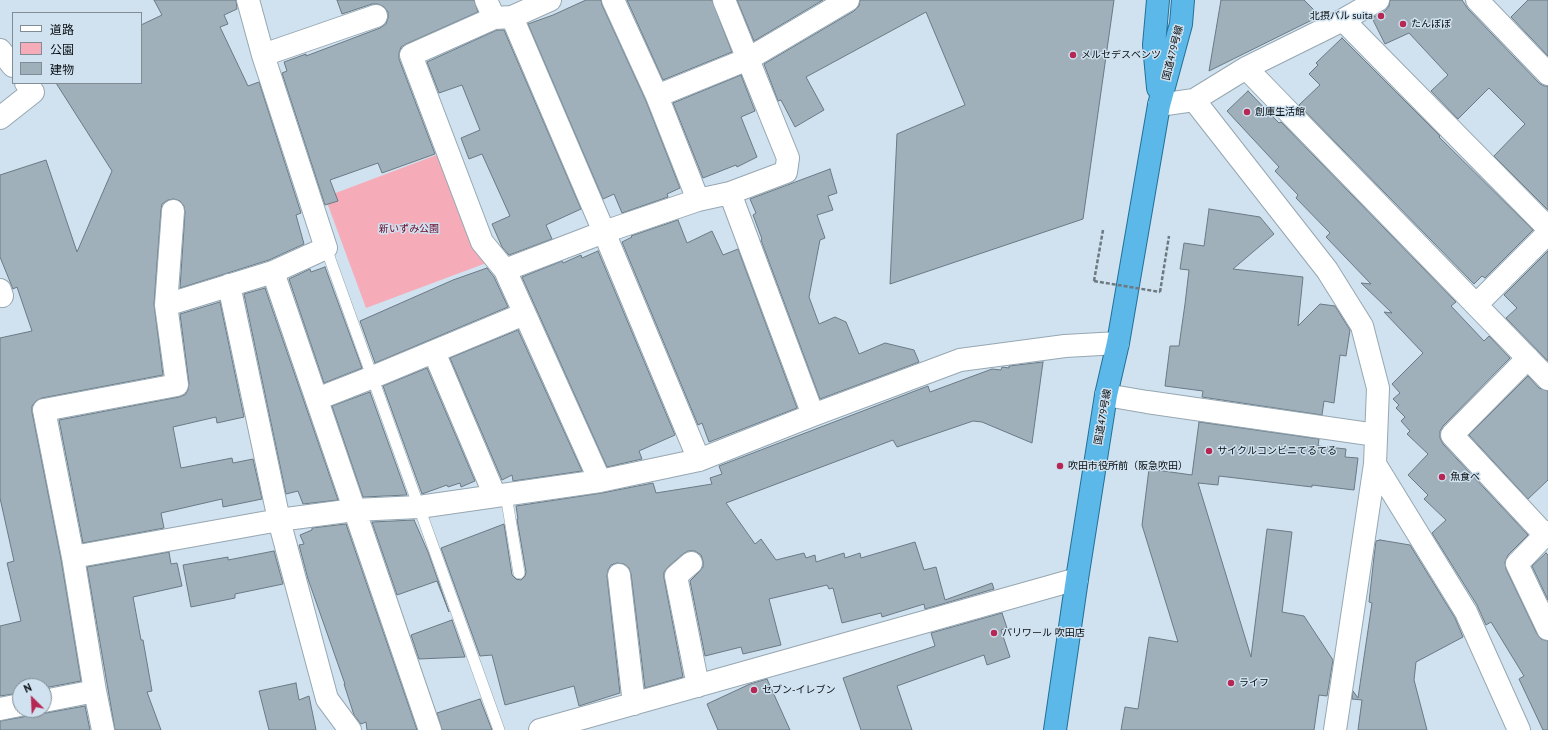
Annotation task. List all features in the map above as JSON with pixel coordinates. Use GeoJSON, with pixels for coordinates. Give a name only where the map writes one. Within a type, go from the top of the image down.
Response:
{"type":"FeatureCollection","features":[{"type":"Feature","properties":{"kind":"highway","name":"国道479号線"},"geometry":{"type":"LineString","coordinates":[[1158,0],[1154,45],[1159,105]]}},
{"type":"Feature","properties":{"kind":"highway","name":"国道479号線"},"geometry":{"type":"LineString","coordinates":[[1055,730],[1106,395],[1118,343],[1159,105],[1181,24],[1183,0]]}},
{"type":"Feature","properties":{"kind":"highway"},"geometry":{"type":"LineString","coordinates":[[1181,24],[1186,0]]}},
{"type":"Feature","properties":{"kind":"street"},"geometry":{"type":"LineString","coordinates":[[166,305],[273,272],[326,248],[263,55],[248,0]]}},
{"type":"Feature","properties":{"kind":"street"},"geometry":{"type":"LineString","coordinates":[[550,0],[497,12],[411,55],[482,242],[505,270],[600,481]]}},
{"type":"Feature","properties":{"kind":"street"},"geometry":{"type":"LineString","coordinates":[[613,0],[657,96],[698,200]]}},
{"type":"Feature","properties":{"kind":"street"},"geometry":{"type":"LineString","coordinates":[[505,270],[604,232],[698,200],[730,193],[786,172],[788,158],[724,0]]}},
{"type":"Feature","properties":{"kind":"street"},"geometry":{"type":"LineString","coordinates":[[657,96],[748,59],[848,0]]}},
{"type":"Feature","properties":{"kind":"street"},"geometry":{"type":"LineString","coordinates":[[1159,105],[1194,100],[1246,68],[1343,20],[1378,0]]}},
{"type":"Feature","properties":{"kind":"street"},"geometry":{"type":"LineString","coordinates":[[1477,0],[1548,74]]}},
{"type":"Feature","properties":{"kind":"street"},"geometry":{"type":"LineString","coordinates":[[497,12],[604,232],[699,460]]}},
{"type":"Feature","properties":{"kind":"street"},"geometry":{"type":"LineString","coordinates":[[263,55],[376,16]]}},
{"type":"Feature","properties":{"kind":"street"},"geometry":{"type":"LineString","coordinates":[[1343,20],[1548,228]]}},
{"type":"Feature","properties":{"kind":"street"},"geometry":{"type":"LineString","coordinates":[[0,50],[12,65]]}},
{"type":"Feature","properties":{"kind":"street"},"geometry":{"type":"LineString","coordinates":[[1246,68],[1548,379]]}},
{"type":"Feature","properties":{"kind":"street"},"geometry":{"type":"LineString","coordinates":[[0,118],[34,92],[27,84]]}},
{"type":"Feature","properties":{"kind":"street"},"geometry":{"type":"LineString","coordinates":[[1194,100],[1327,270],[1362,326],[1378,388],[1375,464],[1335,730]]}},
{"type":"Feature","properties":{"kind":"street"},"geometry":{"type":"LineString","coordinates":[[730,193],[813,415]]}},
{"type":"Feature","properties":{"kind":"street"},"geometry":{"type":"LineString","coordinates":[[103,730],[95,691],[73,556],[44,410],[177,385],[166,305],[173,211]]}},
{"type":"Feature","properties":{"kind":"street"},"geometry":{"type":"LineString","coordinates":[[1476,305],[1548,233]]}},
{"type":"Feature","properties":{"kind":"street"},"geometry":{"type":"LineString","coordinates":[[273,272],[430,730]]}},
{"type":"Feature","properties":{"kind":"street"},"geometry":{"type":"LineString","coordinates":[[229,285],[279,520],[327,699],[350,730]]}},
{"type":"Feature","properties":{"kind":"street"},"geometry":{"type":"LineString","coordinates":[[317,399],[524,314]]}},
{"type":"Feature","properties":{"kind":"street"},"geometry":{"type":"LineString","coordinates":[[73,556],[279,520],[354,510],[419,507],[600,481],[699,460],[813,415],[960,360],[1065,346],[1118,343]]}},
{"type":"Feature","properties":{"kind":"street"},"geometry":{"type":"LineString","coordinates":[[434,352],[501,495]]}},
{"type":"Feature","properties":{"kind":"street"},"geometry":{"type":"LineString","coordinates":[[1528,358],[1452,435],[1546,534],[1517,564],[1548,629]]}},
{"type":"Feature","properties":{"kind":"street"},"geometry":{"type":"LineString","coordinates":[[1106,395],[1376,435]]}},
{"type":"Feature","properties":{"kind":"street"},"geometry":{"type":"LineString","coordinates":[[1375,464],[1466,612],[1519,730]]}},
{"type":"Feature","properties":{"kind":"street"},"geometry":{"type":"LineString","coordinates":[[691,563],[676,576],[698,686]]}},
{"type":"Feature","properties":{"kind":"street"},"geometry":{"type":"LineString","coordinates":[[619,575],[634,704]]}},
{"type":"Feature","properties":{"kind":"street"},"geometry":{"type":"LineString","coordinates":[[540,730],[1077,579]]}},
{"type":"Feature","properties":{"kind":"street"},"geometry":{"type":"LineString","coordinates":[[52,699],[95,691]]}},
{"type":"Feature","properties":{"kind":"street"},"geometry":{"type":"LineString","coordinates":[[0,709],[12,707]]}},
{"type":"Feature","properties":{"kind":"lane"},"geometry":{"type":"LineString","coordinates":[[326,248],[499,730]]}},
{"type":"Feature","properties":{"kind":"lane"},"geometry":{"type":"LineString","coordinates":[[501,495],[519,573]]}},
{"type":"Feature","properties":{"kind":"path"},"geometry":{"type":"LineString","coordinates":[[1103,230],[1094,281],[1160,292],[1169,236]]}},
{"type":"Feature","properties":{"kind":"green space","name":"新いずみ公園"},"geometry":{"type":"Polygon","coordinates":[[[447,151],[489,262],[366,308],[325,197],[447,151]]]}},
{"type":"Feature","properties":{"kind":"building"},"geometry":{"type":"Polygon","coordinates":[[[154,0],[236,0],[237,9],[224,15],[228,24],[220,27],[248,86],[259,82],[301,213],[296,215],[304,244],[269,260],[180,288],[185,212],[184,206],[180,201],[174,199],[168,200],[162,204],[154,304],[163,375],[42,398],[36,401],[32,406],[61,559],[81,681],[52,686],[52,678],[12,678],[12,694],[0,696],[0,626],[21,621],[7,563],[14,561],[0,498],[0,338],[32,331],[17,287],[13,289],[0,257],[0,175],[46,160],[77,252],[112,171],[57,84],[142,84],[142,25],[162,15],[154,0]]]}},
{"type":"Feature","properties":{"kind":"building"},"geometry":{"type":"Polygon","coordinates":[[[337,0],[474,0],[478,12],[406,44],[401,47],[399,53],[399,59],[435,154],[382,173],[378,163],[330,180],[338,201],[325,205],[282,73],[287,71],[284,62],[306,54],[306,56],[380,28],[386,24],[388,18],[388,12],[384,7],[378,4],[372,4],[342,14],[337,0]]]}},
{"type":"Feature","properties":{"kind":"building"},"geometry":{"type":"Polygon","coordinates":[[[586,0],[601,0],[646,101],[680,188],[667,194],[668,197],[622,213],[614,194],[603,199],[528,24],[553,15],[586,0]]]}},
{"type":"Feature","properties":{"kind":"building"},"geometry":{"type":"Polygon","coordinates":[[[627,0],[712,0],[732,52],[663,80],[627,0]]]}},
{"type":"Feature","properties":{"kind":"building"},"geometry":{"type":"Polygon","coordinates":[[[737,0],[823,0],[754,41],[737,0]]]}},
{"type":"Feature","properties":{"kind":"building"},"geometry":{"type":"Polygon","coordinates":[[[860,0],[1114,0],[1083,219],[890,284],[897,134],[965,105],[926,12],[806,77],[824,110],[795,127],[781,100],[778,101],[764,64],[854,11],[859,6],[860,0]]]}},
{"type":"Feature","properties":{"kind":"building"},"geometry":{"type":"Polygon","coordinates":[[[1221,0],[1304,0],[1320,16],[1209,71],[1221,0]]]}},
{"type":"Feature","properties":{"kind":"building"},"geometry":{"type":"Polygon","coordinates":[[[1390,0],[1462,0],[1468,9],[1539,83],[1544,86],[1548,86],[1548,210],[1494,156],[1525,124],[1489,88],[1458,119],[1431,91],[1448,75],[1409,33],[1385,44],[1372,18],[1385,11],[1389,6],[1390,0]]]}},
{"type":"Feature","properties":{"kind":"building"},"geometry":{"type":"Polygon","coordinates":[[[1528,0],[1548,0],[1548,56],[1511,17],[1528,0]]]}},
{"type":"Feature","properties":{"kind":"building"},"geometry":{"type":"Polygon","coordinates":[[[497,30],[504,30],[581,209],[546,225],[552,239],[509,255],[502,247],[492,224],[510,216],[482,154],[469,159],[461,138],[480,130],[462,85],[439,93],[427,62],[497,30]]]}},
{"type":"Feature","properties":{"kind":"building"},"geometry":{"type":"Polygon","coordinates":[[[1342,38],[1533,230],[1485,278],[1482,276],[1474,284],[1299,105],[1320,85],[1309,74],[1318,65],[1316,63],[1342,38]]]}},
{"type":"Feature","properties":{"kind":"building"},"geometry":{"type":"Polygon","coordinates":[[[741,75],[755,111],[741,117],[757,157],[737,167],[736,165],[703,178],[673,103],[741,75]]]}},
{"type":"Feature","properties":{"kind":"building"},"geometry":{"type":"Polygon","coordinates":[[[1248,91],[1279,123],[1281,122],[1456,302],[1451,306],[1484,341],[1489,336],[1510,358],[1443,426],[1440,431],[1440,438],[1443,444],[1528,535],[1508,555],[1505,562],[1506,569],[1537,634],[1541,639],[1548,641],[1548,730],[1543,730],[1519,679],[1524,676],[1491,622],[1486,625],[1477,605],[1432,533],[1446,520],[1424,499],[1428,495],[1408,475],[1428,454],[1407,434],[1410,431],[1401,421],[1405,417],[1396,408],[1399,405],[1393,399],[1400,393],[1392,384],[1423,353],[1384,312],[1392,313],[1361,283],[1371,284],[1326,237],[1330,233],[1296,198],[1298,195],[1275,171],[1279,167],[1227,111],[1248,91]]]}},
{"type":"Feature","properties":{"kind":"building"},"geometry":{"type":"Polygon","coordinates":[[[830,169],[837,193],[828,196],[833,210],[817,215],[825,238],[820,240],[809,297],[819,324],[835,317],[846,322],[859,354],[885,343],[914,350],[919,362],[820,399],[761,240],[762,239],[753,215],[756,213],[750,199],[830,169]]]}},
{"type":"Feature","properties":{"kind":"building"},"geometry":{"type":"Polygon","coordinates":[[[1209,209],[1260,217],[1274,234],[1233,269],[1303,277],[1298,326],[1320,304],[1335,306],[1350,330],[1346,356],[1340,355],[1334,403],[1324,401],[1322,415],[1202,397],[1203,391],[1165,386],[1170,346],[1179,346],[1185,304],[1189,270],[1180,269],[1184,243],[1204,246],[1209,209]]]}},
{"type":"Feature","properties":{"kind":"building"},"geometry":{"type":"Polygon","coordinates":[[[678,220],[687,243],[712,231],[723,255],[738,249],[797,408],[709,442],[702,423],[698,425],[622,242],[632,237],[631,236],[678,220]]]}},
{"type":"Feature","properties":{"kind":"building"},"geometry":{"type":"Polygon","coordinates":[[[598,251],[675,435],[639,451],[642,459],[607,467],[522,277],[562,261],[563,263],[581,255],[582,258],[598,251]]]}},
{"type":"Feature","properties":{"kind":"building"},"geometry":{"type":"Polygon","coordinates":[[[1548,251],[1548,361],[1506,318],[1517,308],[1504,295],[1548,251]]]}},
{"type":"Feature","properties":{"kind":"building"},"geometry":{"type":"Polygon","coordinates":[[[325,267],[362,368],[324,383],[289,279],[310,269],[311,272],[325,267]]]}},
{"type":"Feature","properties":{"kind":"building"},"geometry":{"type":"Polygon","coordinates":[[[487,268],[494,277],[508,307],[375,363],[360,321],[453,280],[487,268]]]}},
{"type":"Feature","properties":{"kind":"building"},"geometry":{"type":"Polygon","coordinates":[[[265,288],[338,500],[303,504],[298,491],[286,494],[244,294],[265,288]]]}},
{"type":"Feature","properties":{"kind":"building"},"geometry":{"type":"Polygon","coordinates":[[[220,302],[244,417],[217,423],[216,417],[173,427],[181,468],[232,458],[233,463],[253,459],[262,499],[223,507],[222,499],[161,513],[164,528],[83,543],[59,420],[185,395],[188,390],[189,383],[180,314],[220,302]]]}},
{"type":"Feature","properties":{"kind":"building"},"geometry":{"type":"Polygon","coordinates":[[[518,330],[582,471],[513,481],[512,475],[502,480],[450,358],[518,330]]]}},
{"type":"Feature","properties":{"kind":"building"},"geometry":{"type":"Polygon","coordinates":[[[1043,362],[1032,443],[982,422],[973,421],[897,447],[893,440],[726,503],[755,544],[761,539],[776,560],[804,553],[806,558],[815,555],[816,562],[844,553],[845,558],[860,553],[861,558],[915,542],[924,570],[936,567],[945,600],[992,583],[994,589],[925,609],[924,604],[882,617],[881,613],[842,623],[833,588],[829,589],[827,585],[769,599],[781,645],[743,654],[741,647],[705,656],[690,581],[703,567],[703,561],[701,555],[695,551],[688,551],[664,572],[683,677],[645,688],[631,574],[629,568],[624,564],[617,563],[611,565],[607,576],[620,693],[579,706],[574,686],[505,705],[492,655],[480,656],[441,548],[504,524],[512,575],[516,579],[521,580],[525,576],[526,572],[516,506],[602,493],[653,483],[656,493],[712,484],[710,478],[722,474],[719,466],[928,386],[930,392],[992,369],[1001,370],[1002,367],[1009,368],[1009,366],[1043,362]]]}},
{"type":"Feature","properties":{"kind":"building"},"geometry":{"type":"Polygon","coordinates":[[[427,368],[475,481],[461,487],[460,483],[448,487],[447,485],[422,494],[383,386],[427,368]]]}},
{"type":"Feature","properties":{"kind":"building"},"geometry":{"type":"Polygon","coordinates":[[[1528,376],[1539,388],[1548,391],[1548,480],[1528,499],[1469,435],[1528,376]]]}},
{"type":"Feature","properties":{"kind":"building"},"geometry":{"type":"Polygon","coordinates":[[[370,392],[407,495],[363,497],[332,406],[370,392]]]}},
{"type":"Feature","properties":{"kind":"building"},"geometry":{"type":"Polygon","coordinates":[[[1199,422],[1319,439],[1318,446],[1346,449],[1345,457],[1358,458],[1354,490],[1312,485],[1312,487],[1219,476],[1218,485],[1198,483],[1251,657],[1267,529],[1292,532],[1282,612],[1304,616],[1333,660],[1327,696],[1319,695],[1314,730],[1121,730],[1125,707],[1138,709],[1149,637],[1178,642],[1142,525],[1149,469],[1192,475],[1199,422]]]}},
{"type":"Feature","properties":{"kind":"building"},"geometry":{"type":"Polygon","coordinates":[[[414,520],[428,552],[449,612],[437,581],[397,595],[372,522],[414,520]]]}},
{"type":"Feature","properties":{"kind":"building"},"geometry":{"type":"Polygon","coordinates":[[[346,524],[417,730],[367,730],[366,722],[361,724],[354,715],[345,684],[308,579],[299,545],[304,544],[300,535],[312,530],[312,528],[346,524]]]}},
{"type":"Feature","properties":{"kind":"building"},"geometry":{"type":"Polygon","coordinates":[[[1380,540],[1410,545],[1455,618],[1463,637],[1416,662],[1414,680],[1427,730],[1358,730],[1362,700],[1352,699],[1353,691],[1358,698],[1372,603],[1369,602],[1376,541],[1380,540]]]}},
{"type":"Feature","properties":{"kind":"building"},"geometry":{"type":"Polygon","coordinates":[[[274,551],[283,584],[235,594],[235,598],[191,607],[183,565],[228,557],[228,560],[274,551]]]}},
{"type":"Feature","properties":{"kind":"building"},"geometry":{"type":"Polygon","coordinates":[[[169,552],[171,564],[177,563],[182,586],[133,597],[141,640],[143,640],[152,691],[147,692],[161,730],[115,730],[87,567],[169,552]]]}},
{"type":"Feature","properties":{"kind":"building"},"geometry":{"type":"Polygon","coordinates":[[[1546,553],[1548,555],[1548,600],[1532,566],[1546,553]]]}},
{"type":"Feature","properties":{"kind":"building"},"geometry":{"type":"Polygon","coordinates":[[[1002,613],[1007,628],[1001,630],[1010,657],[987,665],[984,655],[897,686],[912,730],[861,730],[843,678],[935,646],[931,633],[1002,613]]]}},
{"type":"Feature","properties":{"kind":"building"},"geometry":{"type":"Polygon","coordinates":[[[452,620],[465,657],[419,659],[411,635],[452,620]]]}},
{"type":"Feature","properties":{"kind":"building","name":"セブン-イレブン"},"geometry":{"type":"Polygon","coordinates":[[[767,679],[790,730],[718,730],[707,704],[750,684],[767,679]]]}},
{"type":"Feature","properties":{"kind":"building"},"geometry":{"type":"Polygon","coordinates":[[[296,683],[299,700],[309,696],[316,730],[269,730],[259,691],[296,683]]]}},
{"type":"Feature","properties":{"kind":"building"},"geometry":{"type":"Polygon","coordinates":[[[480,699],[492,730],[442,730],[437,713],[480,699]]]}},
{"type":"Feature","properties":{"kind":"building"},"geometry":{"type":"Polygon","coordinates":[[[85,706],[90,730],[0,730],[0,721],[17,718],[52,718],[52,712],[85,706]]]}},
{"type":"Feature","properties":{"kind":"place","name":"北摂バル suita"},"geometry":{"type":"Point","coordinates":[1381,16]}},
{"type":"Feature","properties":{"kind":"place","name":"たんぽぽ"},"geometry":{"type":"Point","coordinates":[1403,24]}},
{"type":"Feature","properties":{"kind":"place","name":"メルセデスベンツ"},"geometry":{"type":"Point","coordinates":[1073,55]}},
{"type":"Feature","properties":{"kind":"place","name":"創庫生活館"},"geometry":{"type":"Point","coordinates":[1247,112]}},
{"type":"Feature","properties":{"kind":"place","name":"サイクルコンビニてるてる"},"geometry":{"type":"Point","coordinates":[1209,451]}},
{"type":"Feature","properties":{"kind":"place","name":"吹田市役所前（阪急吹田）"},"geometry":{"type":"Point","coordinates":[1060,466]}},
{"type":"Feature","properties":{"kind":"place","name":"魚食べ"},"geometry":{"type":"Point","coordinates":[1442,477]}},
{"type":"Feature","properties":{"kind":"place","name":"パリワール 吹田店"},"geometry":{"type":"Point","coordinates":[994,633]}},
{"type":"Feature","properties":{"kind":"place","name":"ライフ"},"geometry":{"type":"Point","coordinates":[1231,683]}},
{"type":"Feature","properties":{"kind":"place","name":"セブン-イレブン"},"geometry":{"type":"Point","coordinates":[754,690]}}]}
